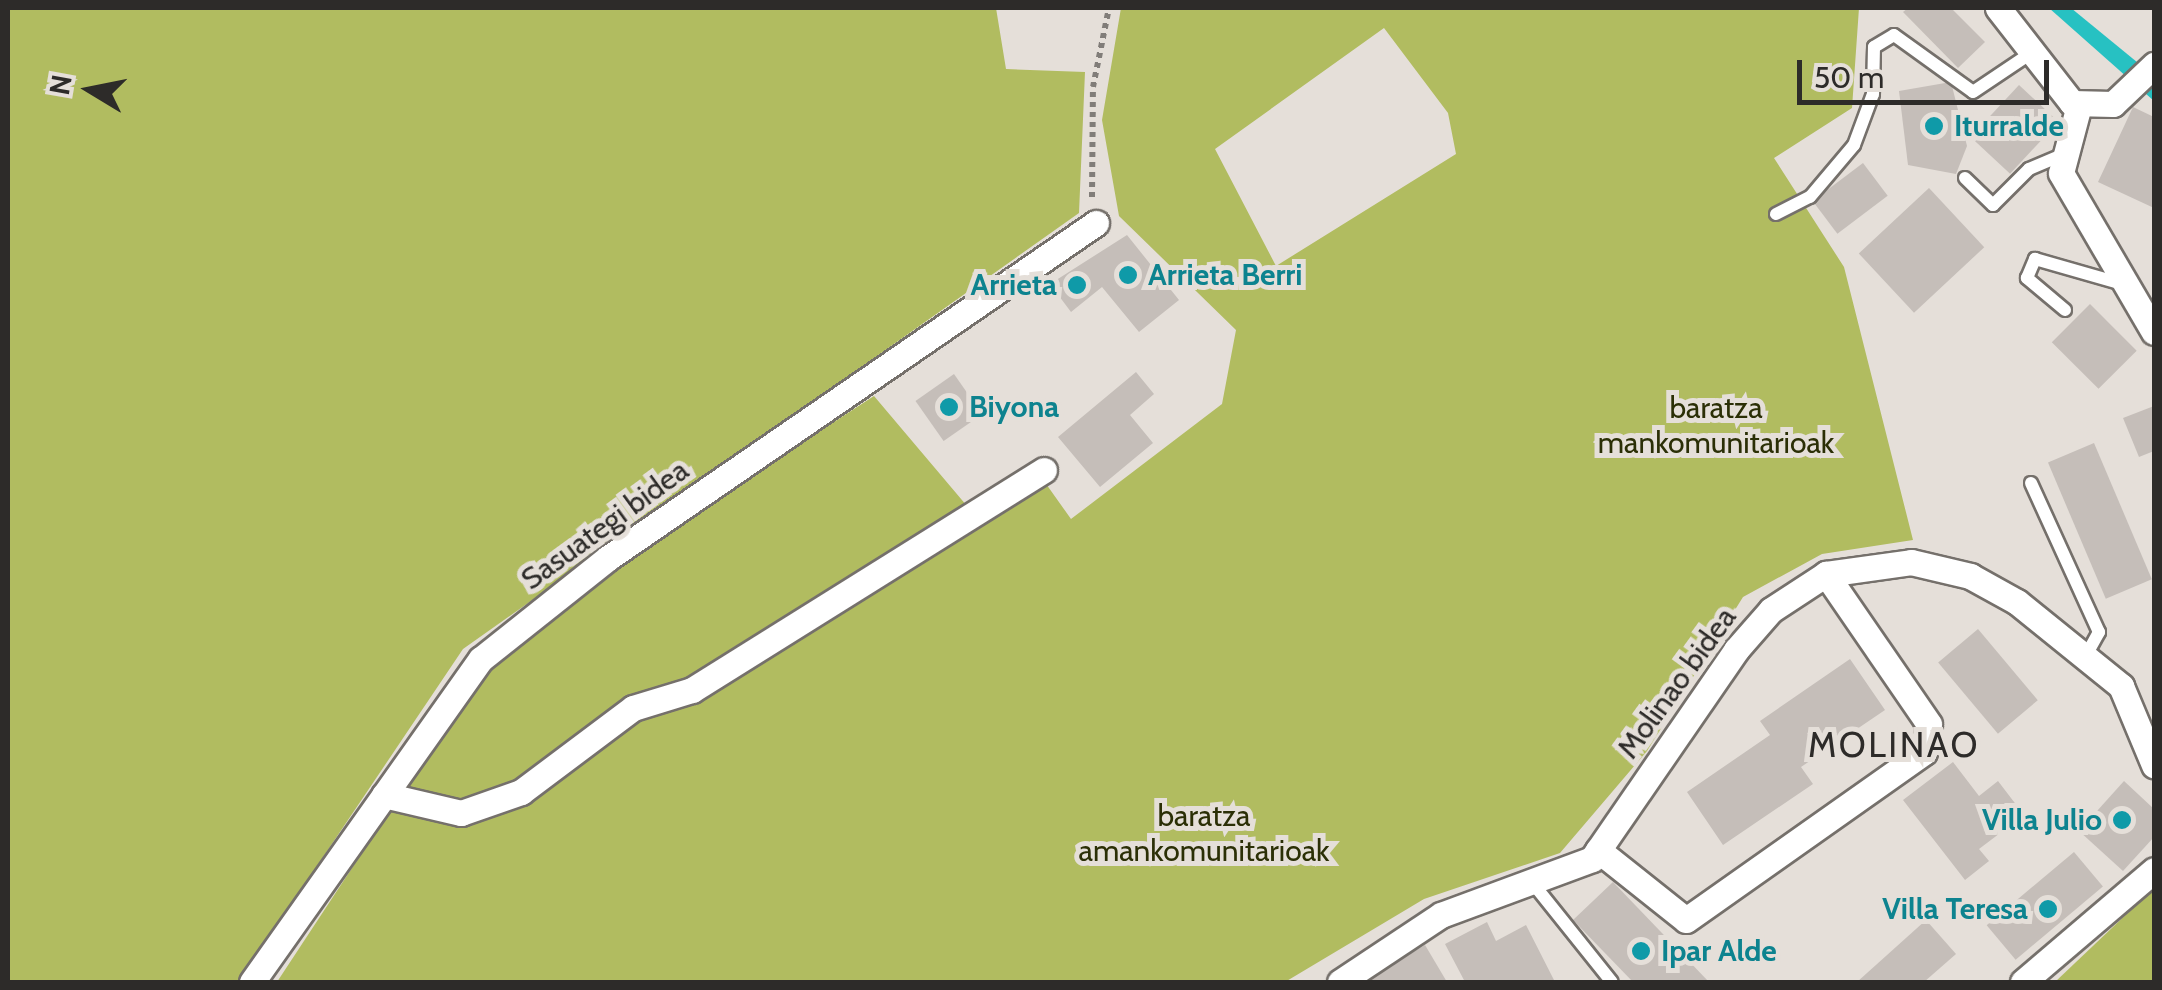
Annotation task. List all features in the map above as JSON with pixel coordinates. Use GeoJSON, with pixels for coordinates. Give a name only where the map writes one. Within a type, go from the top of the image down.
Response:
{"type":"FeatureCollection","features":[{"type":"Feature","properties":{"kind":"street"},"geometry":{"type":"LineString","coordinates":[[1998,8],[2028,55],[2079,105],[2113,104],[2154,65]]}},
{"type":"Feature","properties":{"kind":"street"},"geometry":{"type":"LineString","coordinates":[[2079,105],[2060,156],[2065,182],[2122,284],[2154,332]]}},
{"type":"Feature","properties":{"kind":"street","name":"Sasuategi bidea"},"geometry":{"type":"LineString","coordinates":[[252,982],[481,659],[608,558],[1096,223]]}},
{"type":"Feature","properties":{"kind":"street"},"geometry":{"type":"LineString","coordinates":[[384,795],[461,813],[522,792],[633,708],[692,690],[1044,470]]}},
{"type":"Feature","properties":{"kind":"street","name":"Molinao bidea"},"geometry":{"type":"LineString","coordinates":[[1598,850],[1736,650],[1771,610],[1826,574],[1911,562],[1970,576],[2087,654],[2121,686],[2154,766]]}},
{"type":"Feature","properties":{"kind":"street"},"geometry":{"type":"LineString","coordinates":[[1340,982],[1441,915],[1532,881],[1598,850],[1686,920],[1924,752],[1929,724],[1826,574]]}},
{"type":"Feature","properties":{"kind":"street"},"geometry":{"type":"LineString","coordinates":[[2023,982],[2154,870]]}},
{"type":"Feature","properties":{"kind":"lane"},"geometry":{"type":"LineString","coordinates":[[1776,214],[1810,197],[1854,145],[1874,94],[1874,46],[1894,35],[1974,92],[2028,55]]}},
{"type":"Feature","properties":{"kind":"lane"},"geometry":{"type":"LineString","coordinates":[[1965,178],[1994,205],[2030,169],[2060,156]]}},
{"type":"Feature","properties":{"kind":"lane"},"geometry":{"type":"LineString","coordinates":[[2065,310],[2027,278],[2035,259],[2122,284]]}},
{"type":"Feature","properties":{"kind":"lane"},"geometry":{"type":"LineString","coordinates":[[2031,483],[2099,632],[2087,654]]}},
{"type":"Feature","properties":{"kind":"lane"},"geometry":{"type":"LineString","coordinates":[[1532,881],[1612,982]]}},
{"type":"Feature","properties":{"kind":"path"},"geometry":{"type":"LineString","coordinates":[[1096,223],[1092,87],[1110,8]]}},
{"type":"Feature","properties":{"kind":"green space"},"geometry":{"type":"Polygon","coordinates":[[[8,8],[996,8],[1006,69],[1085,72],[1079,213],[463,649],[239,982],[8,982],[8,8]]]}},
{"type":"Feature","properties":{"kind":"green space"},"geometry":{"type":"Polygon","coordinates":[[[1121,8],[1859,8],[1852,108],[1774,158],[1844,267],[1913,540],[1822,554],[1743,597],[1647,751],[1560,853],[1424,899],[1285,982],[277,982],[479,675],[660,535],[874,396],[967,506],[1044,481],[1071,519],[1222,404],[1236,330],[1119,216],[1102,120],[1121,8]],[[1384,28],[1215,149],[1276,266],[1456,154],[1448,113],[1384,28]]]}},
{"type":"Feature","properties":{"kind":"green space"},"geometry":{"type":"Polygon","coordinates":[[[2154,888],[2154,982],[2055,982],[2154,888]]]}},
{"type":"Feature","properties":{"kind":"water"},"geometry":{"type":"Polygon","coordinates":[[[2049,8],[2071,8],[2154,76],[2154,101],[2049,8]]]}},
{"type":"Feature","properties":{"kind":"building"},"geometry":{"type":"Polygon","coordinates":[[[1908,8],[1951,8],[1985,42],[1958,68],[1903,12],[1908,8]]]}},
{"type":"Feature","properties":{"kind":"building","name":"Iturralde"},"geometry":{"type":"Polygon","coordinates":[[[1951,82],[1967,146],[1956,174],[1908,165],[1899,91],[1951,82]]]}},
{"type":"Feature","properties":{"kind":"building"},"geometry":{"type":"Polygon","coordinates":[[[2019,85],[2058,122],[2010,174],[1971,137],[2019,85]]]}},
{"type":"Feature","properties":{"kind":"building"},"geometry":{"type":"Polygon","coordinates":[[[2133,107],[2154,117],[2154,208],[2098,182],[2133,107]]]}},
{"type":"Feature","properties":{"kind":"building"},"geometry":{"type":"Polygon","coordinates":[[[1863,163],[1888,196],[1837,234],[1813,201],[1863,163]]]}},
{"type":"Feature","properties":{"kind":"building"},"geometry":{"type":"Polygon","coordinates":[[[1929,188],[1984,247],[1914,313],[1859,253],[1929,188]]]}},
{"type":"Feature","properties":{"kind":"building","name":"Arrieta Berri"},"geometry":{"type":"Polygon","coordinates":[[[1127,235],[1179,300],[1139,332],[1102,287],[1071,312],[1050,284],[1127,235]]]}},
{"type":"Feature","properties":{"kind":"building"},"geometry":{"type":"Polygon","coordinates":[[[2090,304],[2137,351],[2098,389],[2052,342],[2090,304]]]}},
{"type":"Feature","properties":{"kind":"building"},"geometry":{"type":"Polygon","coordinates":[[[1136,372],[1154,394],[1130,415],[1153,443],[1100,487],[1058,437],[1136,372]]]}},
{"type":"Feature","properties":{"kind":"building","name":"Biyona"},"geometry":{"type":"Polygon","coordinates":[[[954,374],[982,414],[944,441],[915,401],[954,374]]]}},
{"type":"Feature","properties":{"kind":"building"},"geometry":{"type":"Polygon","coordinates":[[[2154,406],[2154,451],[2139,457],[2123,418],[2154,406]]]}},
{"type":"Feature","properties":{"kind":"building"},"geometry":{"type":"Polygon","coordinates":[[[2094,443],[2152,579],[2106,599],[2048,463],[2094,443]]]}},
{"type":"Feature","properties":{"kind":"building"},"geometry":{"type":"Polygon","coordinates":[[[1978,629],[2038,700],[1998,734],[1938,662],[1978,629]]]}},
{"type":"Feature","properties":{"kind":"building"},"geometry":{"type":"Polygon","coordinates":[[[1850,659],[1885,710],[1801,767],[1813,784],[1723,845],[1687,792],[1770,735],[1760,721],[1850,659]]]}},
{"type":"Feature","properties":{"kind":"building"},"geometry":{"type":"Polygon","coordinates":[[[1953,762],[1979,796],[1998,781],[2024,815],[1979,849],[1989,861],[1965,880],[1903,800],[1953,762]]]}},
{"type":"Feature","properties":{"kind":"building","name":"Villa Julio"},"geometry":{"type":"Polygon","coordinates":[[[2124,781],[2154,809],[2154,837],[2123,871],[2079,831],[2124,781]]]}},
{"type":"Feature","properties":{"kind":"building","name":"Villa Teresa"},"geometry":{"type":"Polygon","coordinates":[[[2074,852],[2103,886],[2016,960],[1987,925],[2074,852]]]}},
{"type":"Feature","properties":{"kind":"building","name":"Ipar Alde"},"geometry":{"type":"Polygon","coordinates":[[[1613,882],[1709,982],[1633,982],[1573,920],[1613,882]]]}},
{"type":"Feature","properties":{"kind":"building"},"geometry":{"type":"Polygon","coordinates":[[[1926,920],[1956,954],[1924,982],[1857,982],[1926,920]]]}},
{"type":"Feature","properties":{"kind":"building"},"geometry":{"type":"Polygon","coordinates":[[[1487,922],[1496,941],[1526,925],[1555,982],[1465,982],[1445,944],[1487,922]]]}},
{"type":"Feature","properties":{"kind":"building"},"geometry":{"type":"Polygon","coordinates":[[[1425,945],[1447,982],[1362,982],[1425,945]]]}},
{"type":"Feature","properties":{"kind":"place","name":"Iturralde"},"geometry":{"type":"Point","coordinates":[1934,126]}},
{"type":"Feature","properties":{"kind":"place","name":"Arrieta Berri"},"geometry":{"type":"Point","coordinates":[1128,275]}},
{"type":"Feature","properties":{"kind":"place","name":"Arrieta"},"geometry":{"type":"Point","coordinates":[1077,285]}},
{"type":"Feature","properties":{"kind":"place","name":"Biyona"},"geometry":{"type":"Point","coordinates":[949,407]}},
{"type":"Feature","properties":{"kind":"place","name":"Villa Julio"},"geometry":{"type":"Point","coordinates":[2122,820]}},
{"type":"Feature","properties":{"kind":"place","name":"Villa Teresa"},"geometry":{"type":"Point","coordinates":[2048,909]}},
{"type":"Feature","properties":{"kind":"place","name":"Ipar Alde"},"geometry":{"type":"Point","coordinates":[1641,951]}},
{"type":"Feature","properties":{"kind":"district","name":"MOLINAO"},"geometry":{"type":"Point","coordinates":[1894,745]}},
{"type":"Feature","properties":{"kind":"park label","name":"baratza mankomunitarioak"},"geometry":{"type":"Point","coordinates":[1716,425]}},
{"type":"Feature","properties":{"kind":"park label","name":"baratza amankomunitarioak"},"geometry":{"type":"Point","coordinates":[1204,833]}}]}
